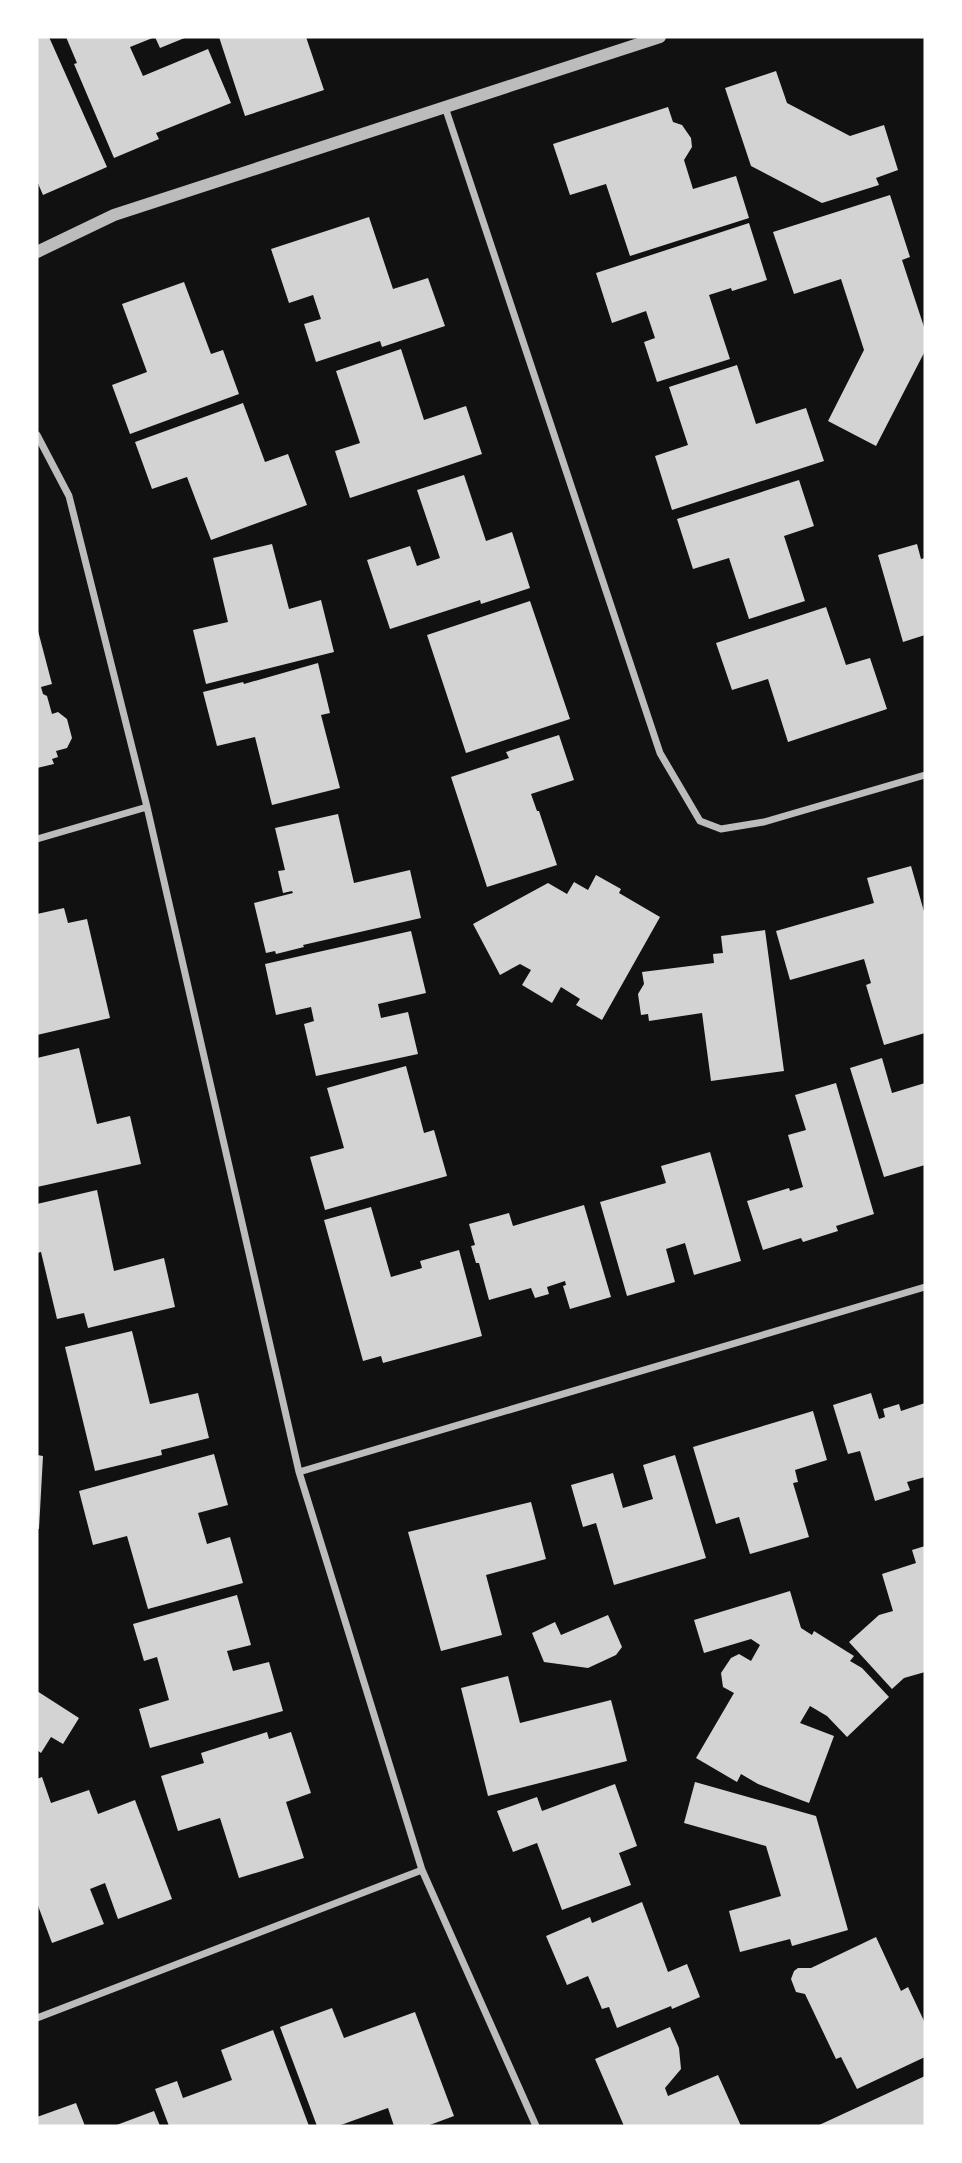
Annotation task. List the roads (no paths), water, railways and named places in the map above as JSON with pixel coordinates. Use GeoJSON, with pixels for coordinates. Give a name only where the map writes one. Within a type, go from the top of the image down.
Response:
{"type":"FeatureCollection","features":[{"type":"Feature","properties":{"kind":"street"},"geometry":{"type":"LineString","coordinates":[[37,252],[114,215],[660,37]]}},
{"type":"Feature","properties":{"kind":"street"},"geometry":{"type":"LineString","coordinates":[[445,107],[660,753],[700,821],[721,829],[764,822],[925,775]]}},
{"type":"Feature","properties":{"kind":"street"},"geometry":{"type":"LineString","coordinates":[[37,435],[69,496],[147,807],[299,1472],[422,1870],[536,2126]]}},
{"type":"Feature","properties":{"kind":"street"},"geometry":{"type":"LineString","coordinates":[[37,839],[147,807]]}},
{"type":"Feature","properties":{"kind":"street"},"geometry":{"type":"LineString","coordinates":[[299,1472],[925,1287]]}},
{"type":"Feature","properties":{"kind":"street"},"geometry":{"type":"LineString","coordinates":[[37,2018],[422,1870]]}}]}
